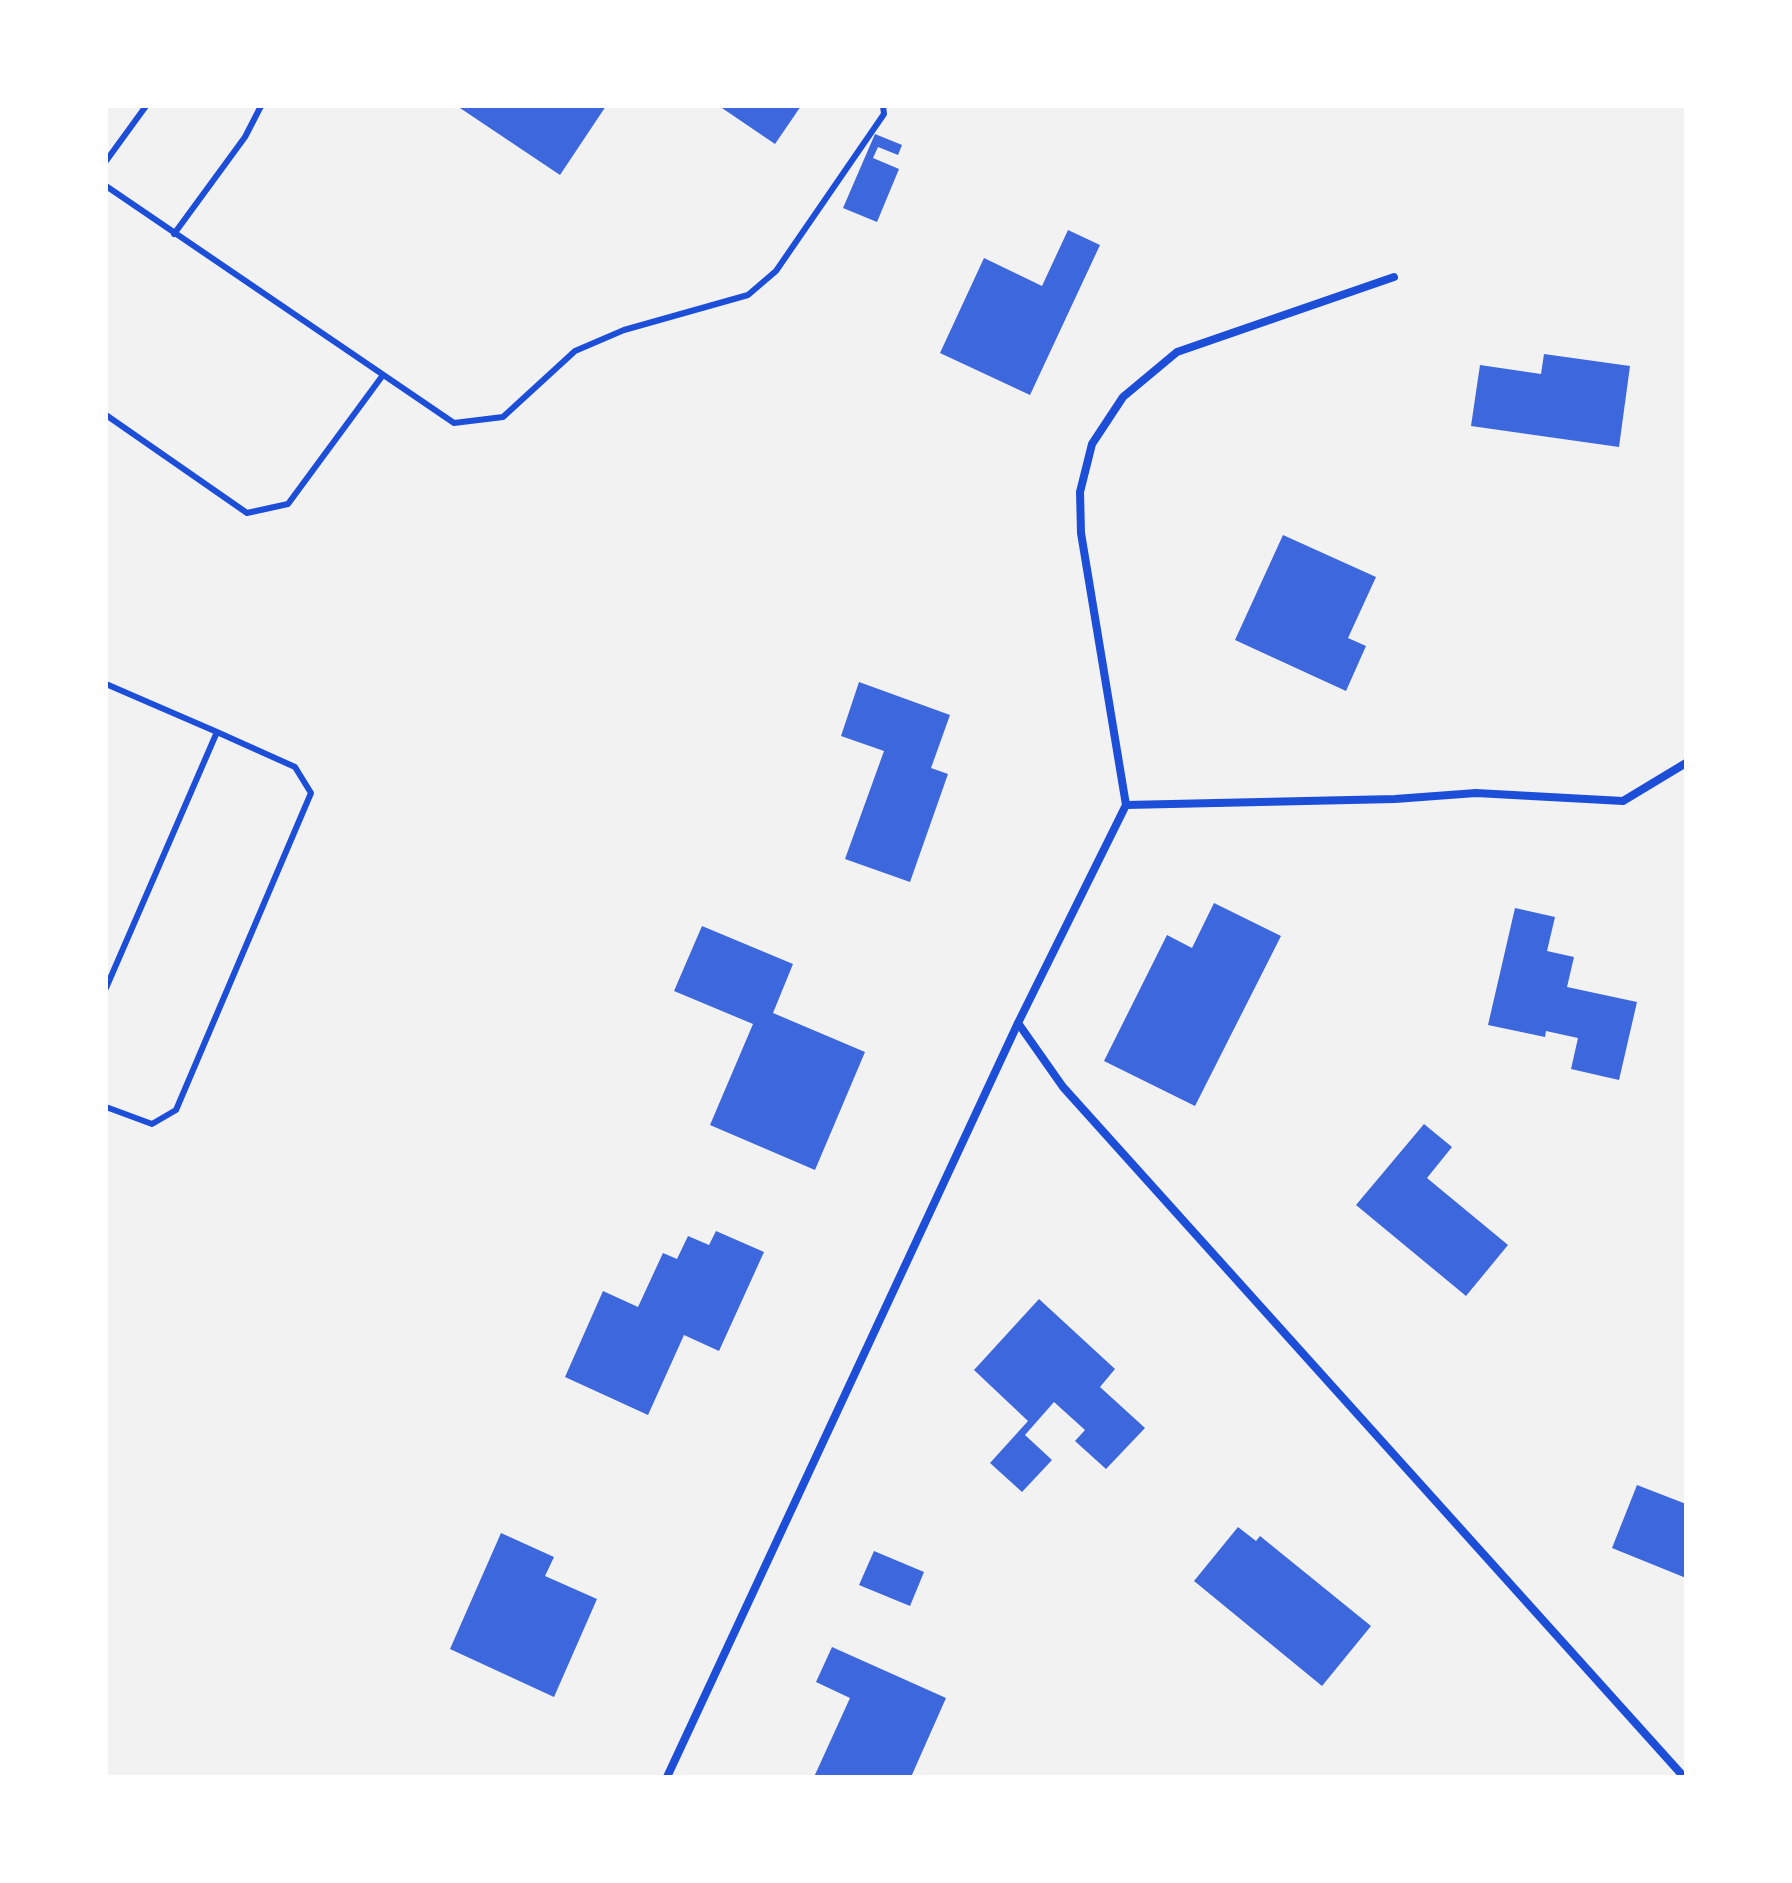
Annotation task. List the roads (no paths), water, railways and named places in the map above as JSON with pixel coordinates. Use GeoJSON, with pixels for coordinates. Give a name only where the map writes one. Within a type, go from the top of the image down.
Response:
{"type":"FeatureCollection","features":[{"type":"Feature","properties":{"kind":"street"},"geometry":{"type":"LineString","coordinates":[[667,1777],[1018,1023],[1126,805],[1081,533],[1080,492],[1092,444],[1123,397],[1177,352],[1394,277]]}},
{"type":"Feature","properties":{"kind":"street"},"geometry":{"type":"LineString","coordinates":[[1126,805],[1395,799],[1476,793],[1623,801],[1686,763]]}},
{"type":"Feature","properties":{"kind":"street"},"geometry":{"type":"LineString","coordinates":[[1018,1023],[1063,1087],[1684,1777]]}},
{"type":"Feature","properties":{"kind":"lane"},"geometry":{"type":"LineString","coordinates":[[106,161],[146,106]]}},
{"type":"Feature","properties":{"kind":"lane"},"geometry":{"type":"LineString","coordinates":[[174,234],[245,137],[261,106]]}},
{"type":"Feature","properties":{"kind":"lane"},"geometry":{"type":"LineString","coordinates":[[106,186],[454,423],[503,417],[575,351],[624,330],[748,295],[776,271],[884,114],[883,106]]}},
{"type":"Feature","properties":{"kind":"lane"},"geometry":{"type":"LineString","coordinates":[[106,415],[247,513],[288,504],[383,375]]}},
{"type":"Feature","properties":{"kind":"lane"},"geometry":{"type":"LineString","coordinates":[[106,684],[295,767],[311,793],[176,1110],[152,1124],[106,1107]]}},
{"type":"Feature","properties":{"kind":"lane"},"geometry":{"type":"LineString","coordinates":[[106,988],[217,732]]}}]}
